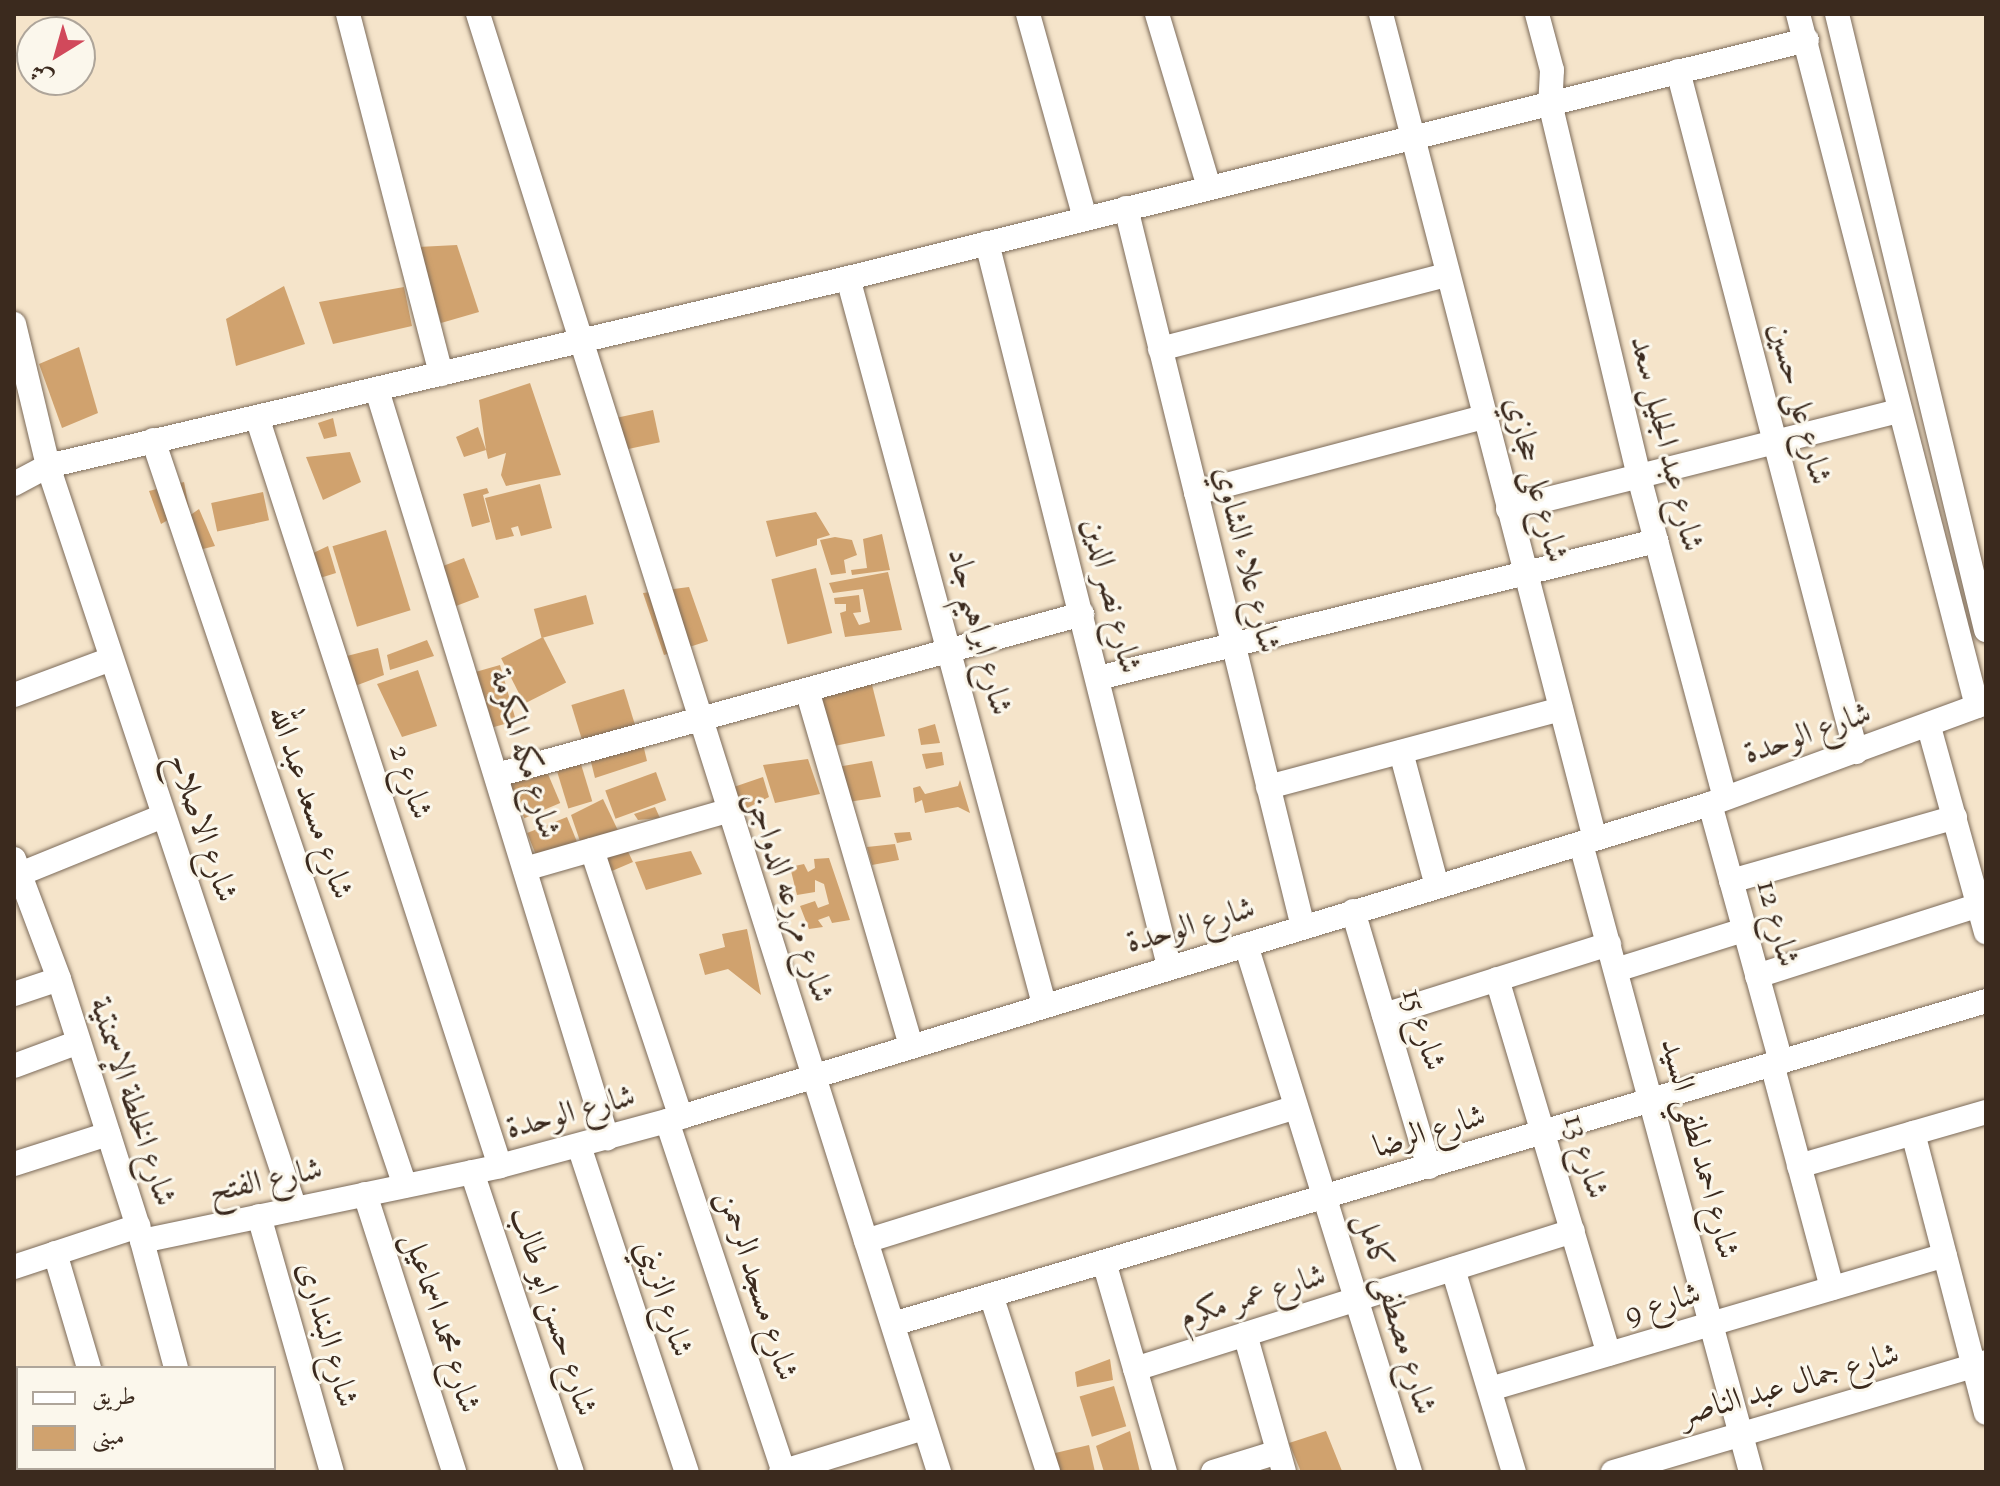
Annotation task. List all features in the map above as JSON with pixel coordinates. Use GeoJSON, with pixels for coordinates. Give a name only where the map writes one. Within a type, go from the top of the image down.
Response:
{"type":"FeatureCollection","features":[{"type":"Feature","properties":{"kind":"street"},"geometry":{"type":"LineString","coordinates":[[348,14],[441,374]]}},
{"type":"Feature","properties":{"kind":"street","name":"شارع مزرعه الدواجن"},"geometry":{"type":"LineString","coordinates":[[478,14],[727,811],[939,1472]]}},
{"type":"Feature","properties":{"kind":"street"},"geometry":{"type":"LineString","coordinates":[[1028,14],[1085,218]]}},
{"type":"Feature","properties":{"kind":"street"},"geometry":{"type":"LineString","coordinates":[[1157,14],[1209,187]]}},
{"type":"Feature","properties":{"kind":"street","name":"شارع على حجازي"},"geometry":{"type":"LineString","coordinates":[[1381,14],[1561,709],[1588,841]]}},
{"type":"Feature","properties":{"kind":"street","name":"شارع عبد الجليل سعد"},"geometry":{"type":"LineString","coordinates":[[1537,14],[1552,70],[1550,103],[1718,801]]}},
{"type":"Feature","properties":{"kind":"street"},"geometry":{"type":"LineString","coordinates":[[1798,14],[1898,411],[1982,704]]}},
{"type":"Feature","properties":{"kind":"street"},"geometry":{"type":"LineString","coordinates":[[1837,14],[1986,630]]}},
{"type":"Feature","properties":{"kind":"street"},"geometry":{"type":"LineString","coordinates":[[14,484],[48,466],[848,278],[1807,40]]}},
{"type":"Feature","properties":{"kind":"street","name":"شارع على حسين"},"geometry":{"type":"LineString","coordinates":[[1678,71],[1856,752]]}},
{"type":"Feature","properties":{"kind":"street","name":"شارع علاء الشاوي"},"geometry":{"type":"LineString","coordinates":[[1126,208],[1303,927]]}},
{"type":"Feature","properties":{"kind":"street","name":"شارع نصر الدين"},"geometry":{"type":"LineString","coordinates":[[987,243],[1169,966]]}},
{"type":"Feature","properties":{"kind":"street"},"geometry":{"type":"LineString","coordinates":[[1160,349],[1447,275]]}},
{"type":"Feature","properties":{"kind":"street","name":"شارع ابراهيم جاد"},"geometry":{"type":"LineString","coordinates":[[848,278],[951,650],[1044,1004]]}},
{"type":"Feature","properties":{"kind":"street","name":"شارع الاصلاح"},"geometry":{"type":"LineString","coordinates":[[14,324],[48,466],[295,1209]]}},
{"type":"Feature","properties":{"kind":"street","name":"شارع مكه المكرمة"},"geometry":{"type":"LineString","coordinates":[[377,390],[607,1138]]}},
{"type":"Feature","properties":{"kind":"street"},"geometry":{"type":"LineString","coordinates":[[1508,509],[1898,411]]}},
{"type":"Feature","properties":{"kind":"street","name":"شارع 2"},"geometry":{"type":"LineString","coordinates":[[257,417],[500,1166]]}},
{"type":"Feature","properties":{"kind":"street"},"geometry":{"type":"LineString","coordinates":[[1196,493],[1484,417]]}},
{"type":"Feature","properties":{"kind":"street","name":"شارع مسعد عبد الله"},"geometry":{"type":"LineString","coordinates":[[153,440],[405,1186]]}},
{"type":"Feature","properties":{"kind":"street"},"geometry":{"type":"LineString","coordinates":[[1098,678],[1656,541]]}},
{"type":"Feature","properties":{"kind":"street"},"geometry":{"type":"LineString","coordinates":[[497,775],[1082,614]]}},
{"type":"Feature","properties":{"kind":"street"},"geometry":{"type":"LineString","coordinates":[[14,695],[111,659]]}},
{"type":"Feature","properties":{"kind":"street"},"geometry":{"type":"LineString","coordinates":[[807,690],[911,1045]]}},
{"type":"Feature","properties":{"kind":"street","name":"شارع الوحدة"},"geometry":{"type":"LineString","coordinates":[[405,1186],[500,1166],[674,1119],[1588,841],[1718,801],[1929,727],[1982,704]]}},
{"type":"Feature","properties":{"kind":"street"},"geometry":{"type":"LineString","coordinates":[[1268,787],[1561,709]]}},
{"type":"Feature","properties":{"kind":"street"},"geometry":{"type":"LineString","coordinates":[[1929,727],[1986,932]]}},
{"type":"Feature","properties":{"kind":"street"},"geometry":{"type":"LineString","coordinates":[[1401,752],[1437,886]]}},
{"type":"Feature","properties":{"kind":"street","name":"شارع 12"},"geometry":{"type":"LineString","coordinates":[[1718,801],[1731,881],[1757,976],[1799,1166],[1832,1288]]}},
{"type":"Feature","properties":{"kind":"street"},"geometry":{"type":"LineString","coordinates":[[525,869],[727,811]]}},
{"type":"Feature","properties":{"kind":"street"},"geometry":{"type":"LineString","coordinates":[[17,866],[163,816]]}},
{"type":"Feature","properties":{"kind":"street"},"geometry":{"type":"LineString","coordinates":[[1731,881],[1955,817]]}},
{"type":"Feature","properties":{"kind":"street","name":"شارع احمد لطفي السيد"},"geometry":{"type":"LineString","coordinates":[[1588,841],[1609,944],[1751,1472]]}},
{"type":"Feature","properties":{"kind":"street","name":"شارع مسجد الرحمن"},"geometry":{"type":"LineString","coordinates":[[592,850],[783,1472]]}},
{"type":"Feature","properties":{"kind":"street","name":"شارع الخلطة الإسمنتية"},"geometry":{"type":"LineString","coordinates":[[17,866],[59,979],[140,1234],[175,1366]]}},
{"type":"Feature","properties":{"kind":"street"},"geometry":{"type":"LineString","coordinates":[[1757,976],[1979,905]]}},
{"type":"Feature","properties":{"kind":"street","name":"شارع 15"},"geometry":{"type":"LineString","coordinates":[[1353,911],[1429,1167]]}},
{"type":"Feature","properties":{"kind":"street"},"geometry":{"type":"LineString","coordinates":[[1616,970],[1744,930]]}},
{"type":"Feature","properties":{"kind":"street"},"geometry":{"type":"LineString","coordinates":[[1384,1015],[1609,944]]}},
{"type":"Feature","properties":{"kind":"street","name":"شارع مصطفى كامل"},"geometry":{"type":"LineString","coordinates":[[1246,945],[1410,1472]]}},
{"type":"Feature","properties":{"kind":"street"},"geometry":{"type":"LineString","coordinates":[[14,994],[59,979]]}},
{"type":"Feature","properties":{"kind":"street","name":"شارع 13"},"geometry":{"type":"LineString","coordinates":[[1497,979],[1609,1354]]}},
{"type":"Feature","properties":{"kind":"street","name":"شارع الرضا"},"geometry":{"type":"LineString","coordinates":[[893,1324],[1986,1001]]}},
{"type":"Feature","properties":{"kind":"street"},"geometry":{"type":"LineString","coordinates":[[14,1066],[79,1042]]}},
{"type":"Feature","properties":{"kind":"street"},"geometry":{"type":"LineString","coordinates":[[866,1241],[1296,1107]]}},
{"type":"Feature","properties":{"kind":"street"},"geometry":{"type":"LineString","coordinates":[[1799,1166],[1986,1112]]}},
{"type":"Feature","properties":{"kind":"street"},"geometry":{"type":"LineString","coordinates":[[1913,1133],[1945,1255],[1980,1364],[1986,1413]]}},
{"type":"Feature","properties":{"kind":"street"},"geometry":{"type":"LineString","coordinates":[[14,1164],[108,1134]]}},
{"type":"Feature","properties":{"kind":"street","name":"شارع الزيني"},"geometry":{"type":"LineString","coordinates":[[579,1146],[687,1472]]}},
{"type":"Feature","properties":{"kind":"street","name":"شارع حسن ابو طالب"},"geometry":{"type":"LineString","coordinates":[[472,1172],[572,1472]]}},
{"type":"Feature","properties":{"kind":"street","name":"شارع الفتح"},"geometry":{"type":"LineString","coordinates":[[14,1267],[55,1253],[140,1234],[259,1216],[405,1186]]}},
{"type":"Feature","properties":{"kind":"street","name":"شارع محمد اسماعيل"},"geometry":{"type":"LineString","coordinates":[[365,1194],[454,1472]]}},
{"type":"Feature","properties":{"kind":"street","name":"شارع البندارى"},"geometry":{"type":"LineString","coordinates":[[259,1216],[332,1472]]}},
{"type":"Feature","properties":{"kind":"street","name":"شارع عمر مكرم"},"geometry":{"type":"LineString","coordinates":[[1135,1369],[1573,1231]]}},
{"type":"Feature","properties":{"kind":"street"},"geometry":{"type":"LineString","coordinates":[[55,1253],[88,1366]]}},
{"type":"Feature","properties":{"kind":"street","name":"شارع 9"},"geometry":{"type":"LineString","coordinates":[[1490,1389],[1945,1255]]}},
{"type":"Feature","properties":{"kind":"street"},"geometry":{"type":"LineString","coordinates":[[1104,1262],[1165,1472]]}},
{"type":"Feature","properties":{"kind":"street"},"geometry":{"type":"LineString","coordinates":[[1453,1269],[1514,1472]]}},
{"type":"Feature","properties":{"kind":"street"},"geometry":{"type":"LineString","coordinates":[[991,1295],[1048,1472]]}},
{"type":"Feature","properties":{"kind":"street"},"geometry":{"type":"LineString","coordinates":[[1213,1472],[1281,1462],[1245,1334]]}},
{"type":"Feature","properties":{"kind":"street","name":"شارع جمال عبد الناصر"},"geometry":{"type":"LineString","coordinates":[[1613,1472],[1980,1364]]}},
{"type":"Feature","properties":{"kind":"street"},"geometry":{"type":"LineString","coordinates":[[783,1472],[924,1428]]}},
{"type":"Feature","properties":{"kind":"building"},"geometry":{"type":"Polygon","coordinates":[[[457,245],[479,312],[441,323],[418,247],[457,245]]]}},
{"type":"Feature","properties":{"kind":"building"},"geometry":{"type":"Polygon","coordinates":[[[284,286],[305,344],[236,366],[226,319],[284,286]]]}},
{"type":"Feature","properties":{"kind":"building"},"geometry":{"type":"Polygon","coordinates":[[[404,287],[412,326],[333,344],[319,302],[404,287]]]}},
{"type":"Feature","properties":{"kind":"building"},"geometry":{"type":"Polygon","coordinates":[[[79,347],[98,413],[62,428],[39,364],[79,347]]]}},
{"type":"Feature","properties":{"kind":"building"},"geometry":{"type":"Polygon","coordinates":[[[530,383],[561,475],[506,486],[501,475],[506,453],[488,459],[479,400],[530,383]]]}},
{"type":"Feature","properties":{"kind":"building"},"geometry":{"type":"Polygon","coordinates":[[[653,410],[660,442],[624,450],[617,418],[653,410]]]}},
{"type":"Feature","properties":{"kind":"building"},"geometry":{"type":"Polygon","coordinates":[[[333,418],[337,436],[324,439],[318,423],[333,418]]]}},
{"type":"Feature","properties":{"kind":"building"},"geometry":{"type":"Polygon","coordinates":[[[478,427],[486,450],[464,457],[456,437],[478,427]]]}},
{"type":"Feature","properties":{"kind":"building"},"geometry":{"type":"Polygon","coordinates":[[[350,452],[361,482],[323,500],[306,457],[350,452]]]}},
{"type":"Feature","properties":{"kind":"building"},"geometry":{"type":"Polygon","coordinates":[[[184,482],[189,508],[161,524],[149,491],[184,482]]]}},
{"type":"Feature","properties":{"kind":"building"},"geometry":{"type":"Polygon","coordinates":[[[540,484],[552,528],[521,536],[518,526],[511,528],[514,536],[496,540],[485,498],[540,484]]]}},
{"type":"Feature","properties":{"kind":"building"},"geometry":{"type":"Polygon","coordinates":[[[487,488],[489,493],[483,495],[490,522],[472,527],[463,494],[487,488]]]}},
{"type":"Feature","properties":{"kind":"building"},"geometry":{"type":"Polygon","coordinates":[[[263,492],[269,520],[217,531],[211,503],[263,492]]]}},
{"type":"Feature","properties":{"kind":"building"},"geometry":{"type":"Polygon","coordinates":[[[199,509],[215,546],[179,555],[172,528],[199,509]]]}},
{"type":"Feature","properties":{"kind":"building"},"geometry":{"type":"Polygon","coordinates":[[[816,512],[830,535],[817,539],[817,545],[776,557],[766,521],[816,512]]]}},
{"type":"Feature","properties":{"kind":"building"},"geometry":{"type":"Polygon","coordinates":[[[386,530],[411,610],[357,627],[332,546],[386,530]]]}},
{"type":"Feature","properties":{"kind":"building"},"geometry":{"type":"Polygon","coordinates":[[[882,534],[890,570],[852,575],[851,570],[867,568],[863,539],[882,534]]]}},
{"type":"Feature","properties":{"kind":"building"},"geometry":{"type":"Polygon","coordinates":[[[835,537],[852,540],[857,555],[844,560],[846,573],[831,575],[820,540],[835,537]]]}},
{"type":"Feature","properties":{"kind":"building"},"geometry":{"type":"Polygon","coordinates":[[[328,546],[336,573],[320,578],[309,555],[328,546]]]}},
{"type":"Feature","properties":{"kind":"building"},"geometry":{"type":"Polygon","coordinates":[[[464,558],[479,597],[455,607],[440,567],[464,558]]]}},
{"type":"Feature","properties":{"kind":"building"},"geometry":{"type":"Polygon","coordinates":[[[816,568],[832,633],[788,644],[771,579],[816,568]]]}},
{"type":"Feature","properties":{"kind":"building"},"geometry":{"type":"Polygon","coordinates":[[[888,572],[902,630],[845,637],[840,613],[846,611],[846,604],[835,604],[834,598],[859,595],[861,612],[853,613],[859,625],[870,622],[863,589],[833,593],[829,583],[888,572]]]}},
{"type":"Feature","properties":{"kind":"building"},"geometry":{"type":"Polygon","coordinates":[[[689,587],[708,641],[664,655],[643,593],[689,587]]]}},
{"type":"Feature","properties":{"kind":"building"},"geometry":{"type":"Polygon","coordinates":[[[586,595],[594,624],[542,638],[534,609],[586,595]]]}},
{"type":"Feature","properties":{"kind":"building"},"geometry":{"type":"Polygon","coordinates":[[[543,637],[566,682],[524,704],[501,658],[543,637]]]}},
{"type":"Feature","properties":{"kind":"building"},"geometry":{"type":"Polygon","coordinates":[[[427,640],[434,656],[390,670],[387,655],[427,640]]]}},
{"type":"Feature","properties":{"kind":"building"},"geometry":{"type":"Polygon","coordinates":[[[378,648],[384,675],[355,686],[343,657],[378,648]]]}},
{"type":"Feature","properties":{"kind":"building"},"geometry":{"type":"Polygon","coordinates":[[[500,665],[516,721],[485,730],[469,674],[500,665]]]}},
{"type":"Feature","properties":{"kind":"building"},"geometry":{"type":"Polygon","coordinates":[[[418,670],[437,726],[402,737],[377,684],[418,670]]]}},
{"type":"Feature","properties":{"kind":"building"},"geometry":{"type":"Polygon","coordinates":[[[870,677],[885,736],[834,746],[815,692],[870,677]]]}},
{"type":"Feature","properties":{"kind":"building"},"geometry":{"type":"Polygon","coordinates":[[[624,689],[637,731],[584,747],[571,705],[624,689]]]}},
{"type":"Feature","properties":{"kind":"building"},"geometry":{"type":"Polygon","coordinates":[[[935,724],[940,743],[921,745],[918,729],[935,724]]]}},
{"type":"Feature","properties":{"kind":"building"},"geometry":{"type":"Polygon","coordinates":[[[642,740],[647,761],[595,778],[589,754],[642,740]]]}},
{"type":"Feature","properties":{"kind":"building"},"geometry":{"type":"Polygon","coordinates":[[[942,752],[944,765],[926,769],[922,754],[942,752]]]}},
{"type":"Feature","properties":{"kind":"building"},"geometry":{"type":"Polygon","coordinates":[[[808,759],[820,794],[775,803],[763,765],[808,759]]]}},
{"type":"Feature","properties":{"kind":"building"},"geometry":{"type":"Polygon","coordinates":[[[580,761],[592,801],[568,808],[556,768],[580,761]]]}},
{"type":"Feature","properties":{"kind":"building"},"geometry":{"type":"Polygon","coordinates":[[[872,761],[881,797],[848,802],[837,767],[872,761]]]}},
{"type":"Feature","properties":{"kind":"building"},"geometry":{"type":"Polygon","coordinates":[[[545,767],[560,803],[524,818],[509,782],[545,767]]]}},
{"type":"Feature","properties":{"kind":"building"},"geometry":{"type":"Polygon","coordinates":[[[656,772],[666,800],[616,819],[605,790],[656,772]]]}},
{"type":"Feature","properties":{"kind":"building"},"geometry":{"type":"Polygon","coordinates":[[[763,777],[769,797],[733,815],[725,790],[763,777]]]}},
{"type":"Feature","properties":{"kind":"building"},"geometry":{"type":"Polygon","coordinates":[[[960,780],[970,813],[958,807],[925,813],[922,800],[915,803],[913,788],[920,786],[925,794],[958,786],[960,780]]]}},
{"type":"Feature","properties":{"kind":"building"},"geometry":{"type":"Polygon","coordinates":[[[603,799],[633,862],[593,879],[571,815],[603,799]]]}},
{"type":"Feature","properties":{"kind":"building"},"geometry":{"type":"Polygon","coordinates":[[[655,807],[660,818],[638,820],[634,814],[655,807]]]}},
{"type":"Feature","properties":{"kind":"building"},"geometry":{"type":"Polygon","coordinates":[[[567,817],[578,844],[538,860],[527,833],[567,817]]]}},
{"type":"Feature","properties":{"kind":"building"},"geometry":{"type":"Polygon","coordinates":[[[910,832],[912,840],[897,843],[894,833],[910,832]]]}},
{"type":"Feature","properties":{"kind":"building"},"geometry":{"type":"Polygon","coordinates":[[[895,844],[899,860],[872,865],[867,847],[895,844]]]}},
{"type":"Feature","properties":{"kind":"building"},"geometry":{"type":"Polygon","coordinates":[[[691,851],[702,874],[646,890],[635,862],[691,851]]]}},
{"type":"Feature","properties":{"kind":"building"},"geometry":{"type":"Polygon","coordinates":[[[829,858],[850,920],[832,923],[829,916],[818,920],[823,927],[809,929],[800,906],[815,901],[818,908],[829,904],[824,884],[815,880],[815,892],[797,895],[790,867],[804,864],[808,872],[815,868],[814,859],[829,858]]]}},
{"type":"Feature","properties":{"kind":"building"},"geometry":{"type":"Polygon","coordinates":[[[747,929],[761,995],[728,969],[705,975],[699,954],[725,947],[722,934],[747,929]]]}},
{"type":"Feature","properties":{"kind":"building"},"geometry":{"type":"Polygon","coordinates":[[[1110,1359],[1113,1380],[1077,1387],[1075,1372],[1110,1359]]]}},
{"type":"Feature","properties":{"kind":"building"},"geometry":{"type":"Polygon","coordinates":[[[1114,1386],[1126,1426],[1092,1437],[1080,1397],[1114,1386]]]}},
{"type":"Feature","properties":{"kind":"building"},"geometry":{"type":"Polygon","coordinates":[[[1130,1431],[1140,1472],[1104,1472],[1096,1446],[1130,1431]]]}},
{"type":"Feature","properties":{"kind":"building"},"geometry":{"type":"Polygon","coordinates":[[[1326,1431],[1342,1471],[1301,1472],[1289,1443],[1326,1431]]]}},
{"type":"Feature","properties":{"kind":"building"},"geometry":{"type":"Polygon","coordinates":[[[1089,1445],[1095,1472],[1057,1472],[1051,1454],[1089,1445]]]}}]}
